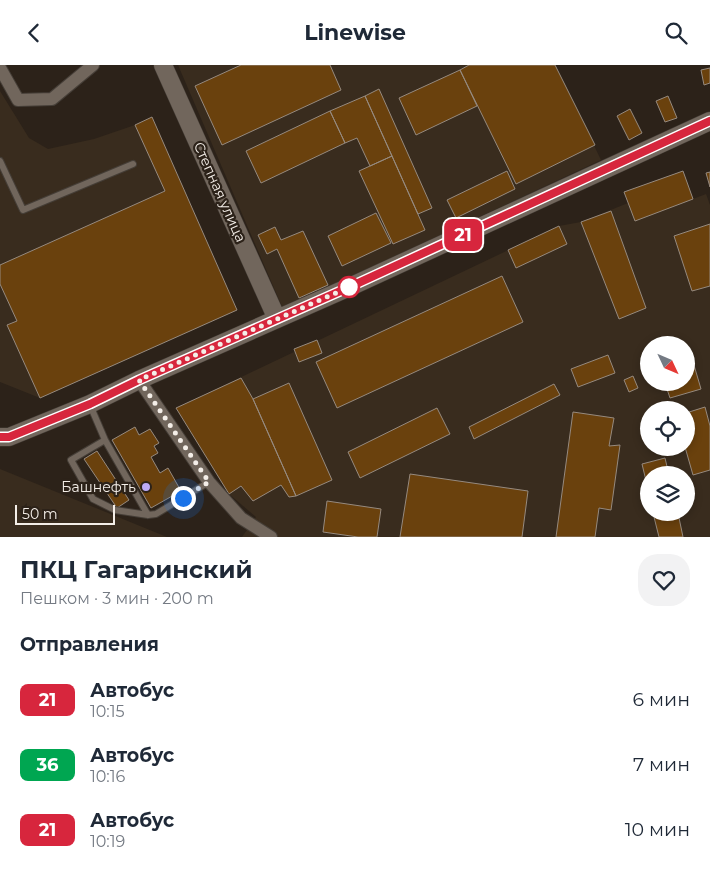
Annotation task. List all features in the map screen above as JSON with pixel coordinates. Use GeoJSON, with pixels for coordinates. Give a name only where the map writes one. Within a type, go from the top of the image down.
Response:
{"type":"FeatureCollection","features":[{"type":"Feature","properties":{"kind":"main road","name":"Степная улица"},"geometry":{"type":"LineString","coordinates":[[163,65],[277,319]]}},
{"type":"Feature","properties":{"kind":"main road"},"geometry":{"type":"LineString","coordinates":[[3,439],[90,404],[710,121]]}},
{"type":"Feature","properties":{"kind":"street"},"geometry":{"type":"LineString","coordinates":[[0,68],[18,100],[52,99],[93,65]]}},
{"type":"Feature","properties":{"kind":"street"},"geometry":{"type":"LineString","coordinates":[[139,380],[209,482],[242,518],[271,537]]}},
{"type":"Feature","properties":{"kind":"lane"},"geometry":{"type":"LineString","coordinates":[[0,161],[23,209],[133,164]]}},
{"type":"Feature","properties":{"kind":"lane"},"geometry":{"type":"LineString","coordinates":[[90,404],[105,440],[148,515]]}},
{"type":"Feature","properties":{"kind":"lane"},"geometry":{"type":"LineString","coordinates":[[105,440],[70,460],[93,499],[115,510],[148,515],[156,514],[209,482]]}},
{"type":"Feature","properties":{"kind":"shaded area"},"geometry":{"type":"Polygon","coordinates":[[[178,65],[555,65],[601,160],[283,309],[178,65]]]}},
{"type":"Feature","properties":{"kind":"shaded area"},"geometry":{"type":"Polygon","coordinates":[[[0,91],[29,138],[48,149],[94,139],[152,117],[237,310],[40,398],[0,382],[0,91]]]}},
{"type":"Feature","properties":{"kind":"shaded area"},"geometry":{"type":"Polygon","coordinates":[[[683,171],[693,199],[706,194],[710,205],[710,537],[242,537],[256,517],[229,494],[176,408],[559,226],[581,222],[628,203],[624,192],[683,171]]]}},
{"type":"Feature","properties":{"kind":"shaded area"},"geometry":{"type":"Polygon","coordinates":[[[0,469],[167,537],[0,537],[0,469]]]}},
{"type":"Feature","properties":{"kind":"building"},"geometry":{"type":"Polygon","coordinates":[[[241,65],[330,65],[341,90],[222,145],[195,86],[241,65]]]}},
{"type":"Feature","properties":{"kind":"building"},"geometry":{"type":"Polygon","coordinates":[[[469,65],[555,65],[595,145],[516,184],[460,70],[469,65]]]}},
{"type":"Feature","properties":{"kind":"building"},"geometry":{"type":"Polygon","coordinates":[[[710,68],[710,83],[704,85],[701,70],[710,68]]]}},
{"type":"Feature","properties":{"kind":"building"},"geometry":{"type":"Polygon","coordinates":[[[460,70],[477,106],[416,135],[399,98],[460,70]]]}},
{"type":"Feature","properties":{"kind":"building"},"geometry":{"type":"Polygon","coordinates":[[[379,89],[432,208],[418,214],[365,96],[379,89]]]}},
{"type":"Feature","properties":{"kind":"building"},"geometry":{"type":"Polygon","coordinates":[[[365,96],[392,156],[370,166],[357,138],[345,143],[330,111],[365,96]]]}},
{"type":"Feature","properties":{"kind":"building"},"geometry":{"type":"Polygon","coordinates":[[[668,96],[677,118],[665,122],[656,101],[668,96]]]}},
{"type":"Feature","properties":{"kind":"building"},"geometry":{"type":"Polygon","coordinates":[[[630,109],[642,133],[629,140],[617,116],[630,109]]]}},
{"type":"Feature","properties":{"kind":"building"},"geometry":{"type":"Polygon","coordinates":[[[330,111],[345,143],[261,183],[246,151],[330,111]]]}},
{"type":"Feature","properties":{"kind":"building"},"geometry":{"type":"Polygon","coordinates":[[[152,117],[237,310],[40,398],[7,325],[17,321],[0,284],[0,265],[165,191],[135,125],[152,117]]]}},
{"type":"Feature","properties":{"kind":"building"},"geometry":{"type":"Polygon","coordinates":[[[392,156],[425,230],[393,244],[359,171],[392,156]]]}},
{"type":"Feature","properties":{"kind":"building"},"geometry":{"type":"Polygon","coordinates":[[[507,171],[515,189],[456,218],[447,200],[507,171]]]}},
{"type":"Feature","properties":{"kind":"building"},"geometry":{"type":"Polygon","coordinates":[[[683,171],[693,199],[635,221],[624,192],[683,171]]]}},
{"type":"Feature","properties":{"kind":"building"},"geometry":{"type":"Polygon","coordinates":[[[710,172],[710,187],[706,173],[710,172]]]}},
{"type":"Feature","properties":{"kind":"building"},"geometry":{"type":"Polygon","coordinates":[[[611,211],[646,308],[619,319],[581,222],[611,211]]]}},
{"type":"Feature","properties":{"kind":"building"},"geometry":{"type":"Polygon","coordinates":[[[376,213],[391,243],[342,266],[328,236],[376,213]]]}},
{"type":"Feature","properties":{"kind":"building"},"geometry":{"type":"Polygon","coordinates":[[[710,224],[710,286],[692,291],[674,236],[710,224]]]}},
{"type":"Feature","properties":{"kind":"building"},"geometry":{"type":"Polygon","coordinates":[[[559,226],[567,244],[516,268],[508,250],[559,226]]]}},
{"type":"Feature","properties":{"kind":"building"},"geometry":{"type":"Polygon","coordinates":[[[275,227],[281,240],[303,231],[328,285],[299,298],[277,249],[267,254],[258,235],[275,227]]]}},
{"type":"Feature","properties":{"kind":"building"},"geometry":{"type":"Polygon","coordinates":[[[502,276],[523,322],[337,408],[316,362],[502,276]]]}},
{"type":"Feature","properties":{"kind":"building"},"geometry":{"type":"Polygon","coordinates":[[[317,340],[322,353],[299,362],[294,349],[317,340]]]}},
{"type":"Feature","properties":{"kind":"building"},"geometry":{"type":"Polygon","coordinates":[[[608,355],[615,373],[578,387],[571,369],[608,355]]]}},
{"type":"Feature","properties":{"kind":"building"},"geometry":{"type":"Polygon","coordinates":[[[695,369],[701,389],[695,391],[695,369]]]}},
{"type":"Feature","properties":{"kind":"building"},"geometry":{"type":"Polygon","coordinates":[[[633,376],[638,388],[629,392],[624,380],[633,376]]]}},
{"type":"Feature","properties":{"kind":"building"},"geometry":{"type":"Polygon","coordinates":[[[241,378],[253,399],[296,496],[289,497],[281,485],[253,501],[241,486],[229,494],[176,408],[241,378]]]}},
{"type":"Feature","properties":{"kind":"building"},"geometry":{"type":"Polygon","coordinates":[[[289,383],[332,480],[296,496],[253,399],[289,383]]]}},
{"type":"Feature","properties":{"kind":"building"},"geometry":{"type":"Polygon","coordinates":[[[554,384],[560,395],[474,439],[469,427],[554,384]]]}},
{"type":"Feature","properties":{"kind":"building"},"geometry":{"type":"Polygon","coordinates":[[[668,391],[694,391],[670,398],[668,391]]]}},
{"type":"Feature","properties":{"kind":"building"},"geometry":{"type":"Polygon","coordinates":[[[705,407],[710,426],[710,470],[695,474],[695,466],[690,466],[688,456],[695,456],[695,410],[705,407]]]}},
{"type":"Feature","properties":{"kind":"building"},"geometry":{"type":"Polygon","coordinates":[[[437,408],[450,434],[360,478],[348,452],[437,408]]]}},
{"type":"Feature","properties":{"kind":"building"},"geometry":{"type":"Polygon","coordinates":[[[573,412],[614,418],[609,446],[620,445],[611,510],[599,508],[595,537],[556,537],[573,412]]]}},
{"type":"Feature","properties":{"kind":"building"},"geometry":{"type":"Polygon","coordinates":[[[135,427],[139,435],[150,429],[159,443],[154,446],[158,453],[151,457],[160,473],[168,468],[181,491],[151,508],[112,440],[135,427]]]}},
{"type":"Feature","properties":{"kind":"building"},"geometry":{"type":"Polygon","coordinates":[[[97,451],[129,500],[117,508],[84,459],[97,451]]]}},
{"type":"Feature","properties":{"kind":"building"},"geometry":{"type":"Polygon","coordinates":[[[665,458],[667,466],[642,466],[642,464],[665,458]]]}},
{"type":"Feature","properties":{"kind":"building"},"geometry":{"type":"Polygon","coordinates":[[[410,474],[528,491],[522,537],[400,537],[410,474]]]}},
{"type":"Feature","properties":{"kind":"building"},"geometry":{"type":"Polygon","coordinates":[[[327,501],[381,509],[377,537],[358,537],[323,532],[327,501]]]}},
{"type":"Feature","properties":{"kind":"building"},"geometry":{"type":"Polygon","coordinates":[[[655,521],[680,521],[683,537],[659,537],[655,521]]]}},
{"type":"Feature","properties":{"kind":"bus line","name":"21"},"geometry":{"type":"LineString","coordinates":[[0,437],[9,437],[90,404],[710,121]]}},
{"type":"Feature","properties":{"kind":"place","name":"Башнефть"},"geometry":{"type":"Point","coordinates":[146,487]}},
{"type":"Feature","properties":{"kind":"route"},"geometry":{"type":"LineString","coordinates":[[183,498],[209,482],[139,380],[354,285],[349,287]]}}]}
